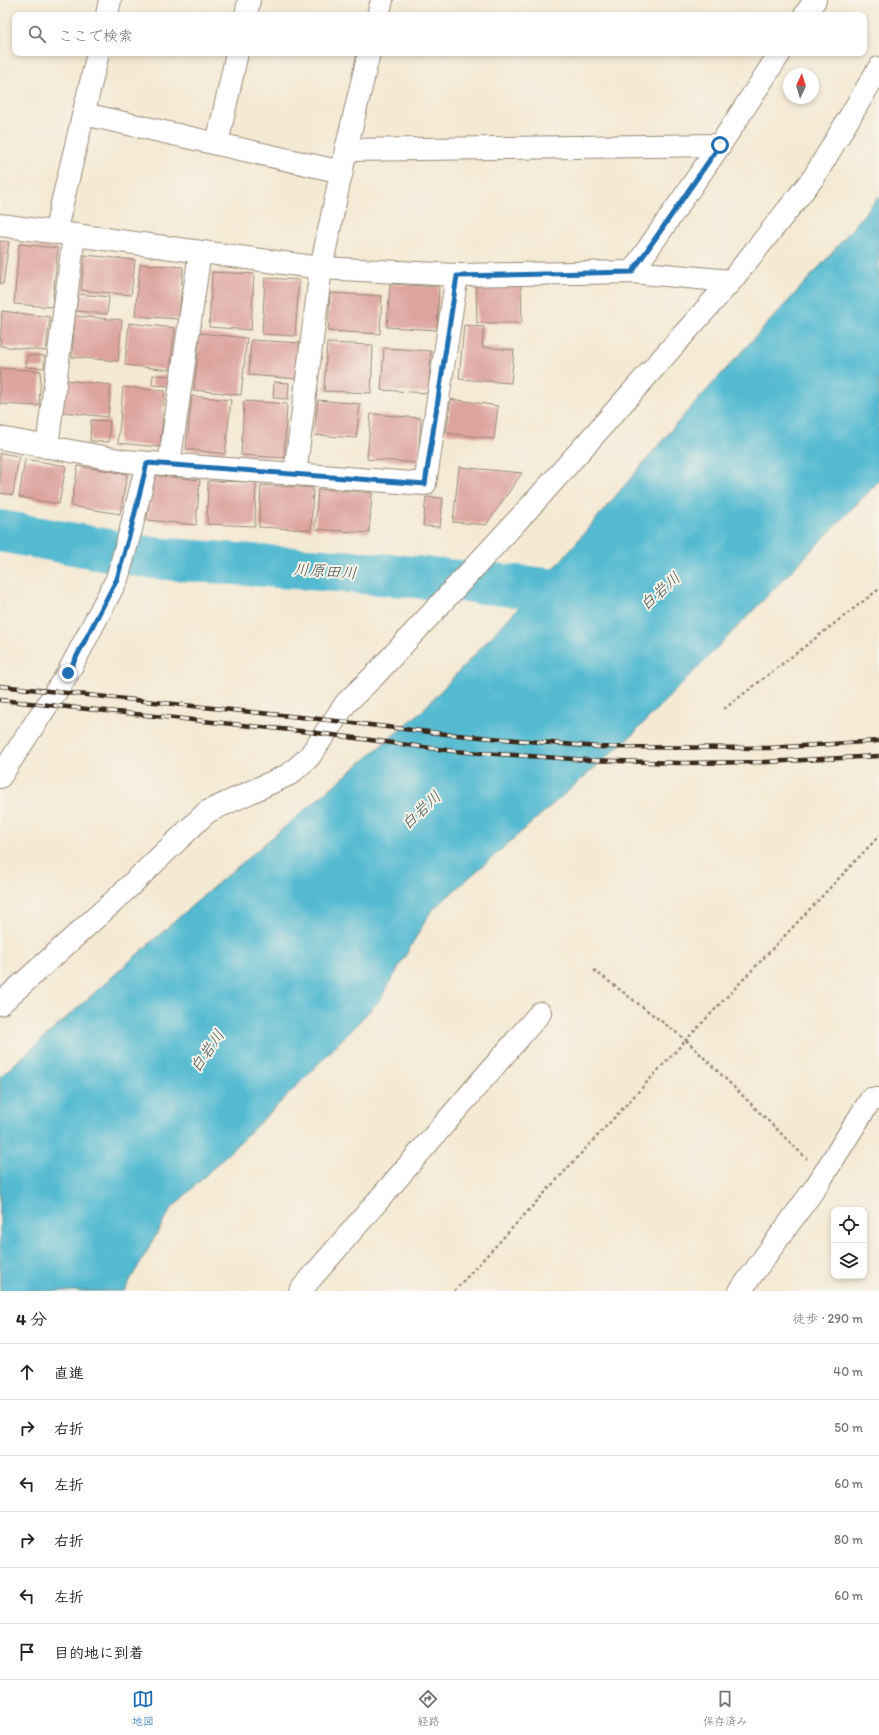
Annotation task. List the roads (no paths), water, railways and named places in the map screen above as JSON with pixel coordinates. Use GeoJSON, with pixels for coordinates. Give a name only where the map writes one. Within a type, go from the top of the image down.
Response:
{"type":"FeatureCollection","features":[{"type":"Feature","properties":{"kind":"street"},"geometry":{"type":"LineString","coordinates":[[107,12],[110,0]]}},
{"type":"Feature","properties":{"kind":"street"},"geometry":{"type":"LineString","coordinates":[[247,12],[249,0]]}},
{"type":"Feature","properties":{"kind":"street"},"geometry":{"type":"LineString","coordinates":[[379,12],[382,0]]}},
{"type":"Feature","properties":{"kind":"street"},"geometry":{"type":"LineString","coordinates":[[807,12],[815,0]]}},
{"type":"Feature","properties":{"kind":"street"},"geometry":{"type":"LineString","coordinates":[[47,447],[64,234],[84,114],[97,56]]}},
{"type":"Feature","properties":{"kind":"street"},"geometry":{"type":"LineString","coordinates":[[217,144],[236,56]]}},
{"type":"Feature","properties":{"kind":"street"},"geometry":{"type":"LineString","coordinates":[[295,474],[321,268],[346,150],[368,56]]}},
{"type":"Feature","properties":{"kind":"street"},"geometry":{"type":"LineString","coordinates":[[632,272],[720,145],[778,56]]}},
{"type":"Feature","properties":{"kind":"street"},"geometry":{"type":"LineString","coordinates":[[0,1004],[113,902],[207,812],[290,774],[309,757],[346,704],[374,676],[540,497],[731,281],[814,177],[879,68]]}},
{"type":"Feature","properties":{"kind":"street"},"geometry":{"type":"LineString","coordinates":[[84,114],[342,172]]}},
{"type":"Feature","properties":{"kind":"street"},"geometry":{"type":"LineString","coordinates":[[346,150],[720,145]]}},
{"type":"Feature","properties":{"kind":"street"},"geometry":{"type":"LineString","coordinates":[[0,225],[321,268],[457,276],[632,272],[731,281]]}},
{"type":"Feature","properties":{"kind":"street"},"geometry":{"type":"LineString","coordinates":[[169,465],[200,252]]}},
{"type":"Feature","properties":{"kind":"street"},"geometry":{"type":"LineString","coordinates":[[0,438],[125,461],[425,484],[457,276]]}},
{"type":"Feature","properties":{"kind":"street"},"geometry":{"type":"LineString","coordinates":[[0,777],[68,673],[117,579],[147,463]]}},
{"type":"Feature","properties":{"kind":"street"},"geometry":{"type":"LineString","coordinates":[[300,1291],[540,1014]]}},
{"type":"Feature","properties":{"kind":"street"},"geometry":{"type":"LineString","coordinates":[[740,1291],[876,1096]]}},
{"type":"Feature","properties":{"kind":"water","name":"白岩川"},"geometry":{"type":"Polygon","coordinates":[[[879,196],[879,481],[633,734],[431,911],[380,1000],[289,1094],[171,1209],[124,1291],[0,1291],[0,1077],[204,895],[422,711],[547,577],[685,414],[832,253],[879,196]]]}},
{"type":"Feature","properties":{"kind":"waterway","name":"川原田川"},"geometry":{"type":"LineString","coordinates":[[0,531],[153,558],[393,575],[593,593]]}},
{"type":"Feature","properties":{"kind":"railway"},"geometry":{"type":"LineString","coordinates":[[0,686],[319,719],[446,734],[598,747],[769,748],[879,741]]}},
{"type":"Feature","properties":{"kind":"railway"},"geometry":{"type":"LineString","coordinates":[[0,700],[310,732],[453,751],[588,760],[679,763],[766,762],[879,756]]}}]}
